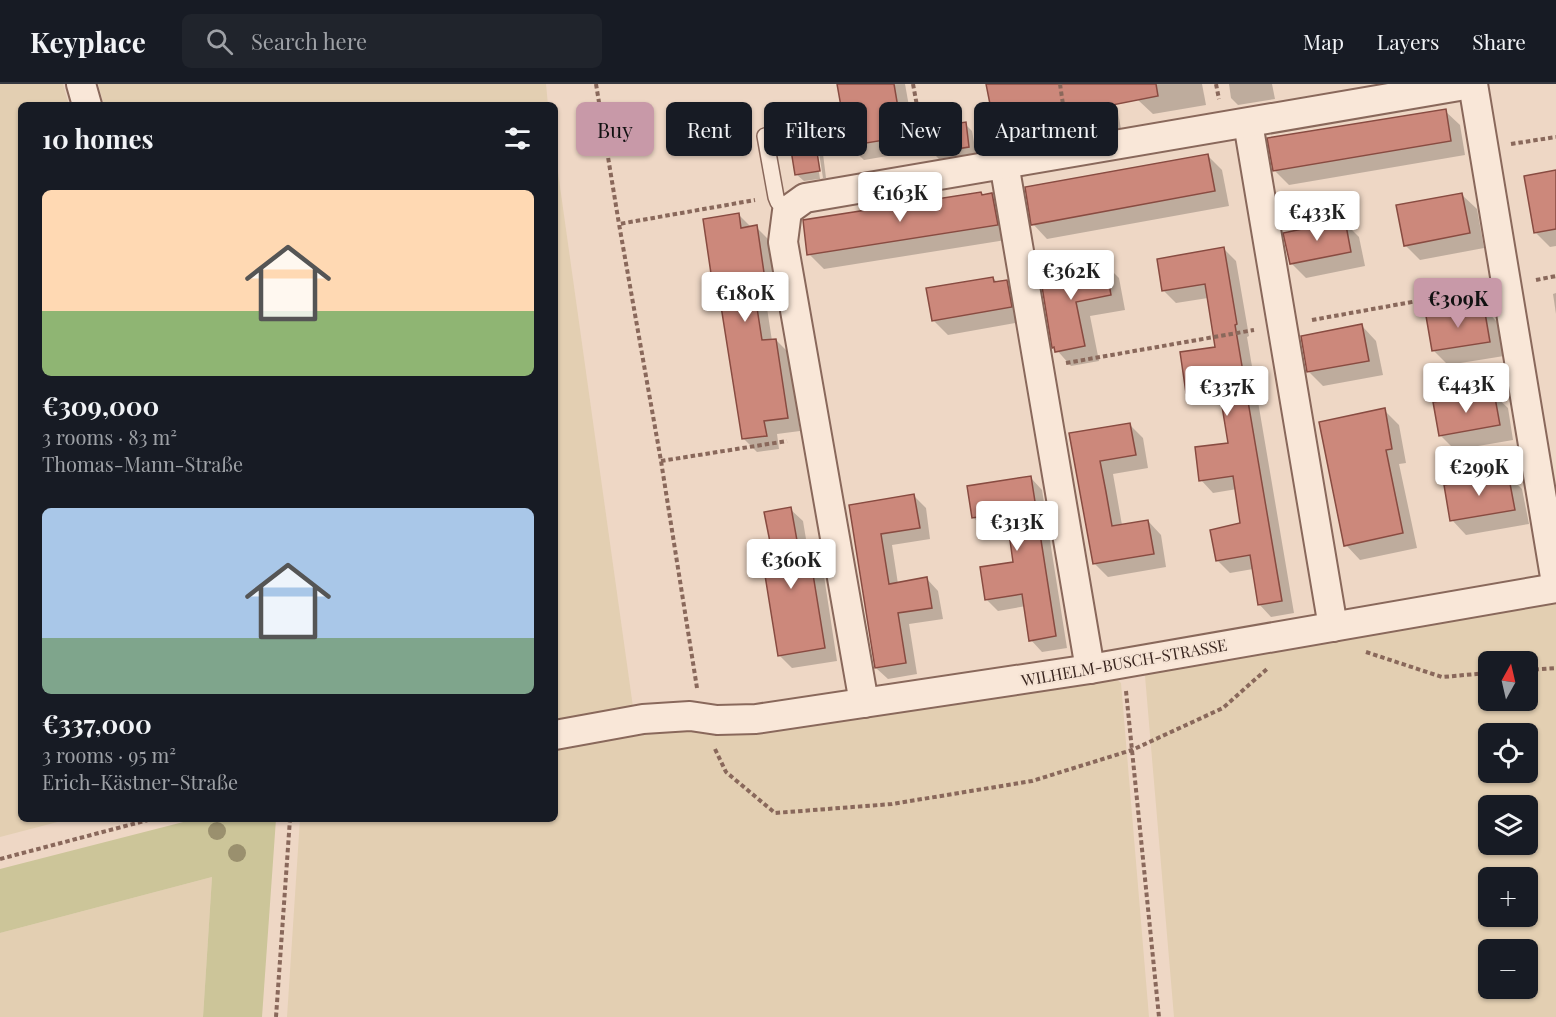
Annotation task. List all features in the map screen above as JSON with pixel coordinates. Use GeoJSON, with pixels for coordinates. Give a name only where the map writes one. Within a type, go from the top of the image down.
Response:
{"type":"FeatureCollection","features":[{"type":"Feature","properties":{"kind":"street"},"geometry":{"type":"LineString","coordinates":[[81,84],[86,102]]}},
{"type":"Feature","properties":{"kind":"street"},"geometry":{"type":"LineString","coordinates":[[1118,145],[1472,84],[1556,583]]}},
{"type":"Feature","properties":{"kind":"street"},"geometry":{"type":"LineString","coordinates":[[1248,123],[1332,627]]}},
{"type":"Feature","properties":{"kind":"street"},"geometry":{"type":"LineString","coordinates":[[864,703],[783,242],[781,204],[1050,156]]}},
{"type":"Feature","properties":{"kind":"street"},"geometry":{"type":"LineString","coordinates":[[1004,163],[1090,669]]}},
{"type":"Feature","properties":{"kind":"street","name":"WILHELM-BUSCH-STRASSE"},"geometry":{"type":"LineString","coordinates":[[558,734],[643,719],[695,717],[717,720],[756,719],[1090,669],[1556,588]]}},
{"type":"Feature","properties":{"kind":"lane"},"geometry":{"type":"LineString","coordinates":[[770,156],[781,204]]}},
{"type":"Feature","properties":{"kind":"path"},"geometry":{"type":"LineString","coordinates":[[596,84],[661,461],[695,717],[726,772],[775,813],[892,804],[1032,780],[1132,750],[1223,708],[1269,667]]}},
{"type":"Feature","properties":{"kind":"path"},"geometry":{"type":"LineString","coordinates":[[913,84],[931,176]]}},
{"type":"Feature","properties":{"kind":"path"},"geometry":{"type":"LineString","coordinates":[[1060,84],[1063,102]]}},
{"type":"Feature","properties":{"kind":"path"},"geometry":{"type":"LineString","coordinates":[[1484,148],[1556,137]]}},
{"type":"Feature","properties":{"kind":"path"},"geometry":{"type":"LineString","coordinates":[[619,224],[781,204]]}},
{"type":"Feature","properties":{"kind":"path"},"geometry":{"type":"LineString","coordinates":[[661,461],[817,436]]}},
{"type":"Feature","properties":{"kind":"path"},"geometry":{"type":"LineString","coordinates":[[1360,650],[1442,677],[1478,674]]}},
{"type":"Feature","properties":{"kind":"path"},"geometry":{"type":"LineString","coordinates":[[1124,663],[1158,1017]]}},
{"type":"Feature","properties":{"kind":"path"},"geometry":{"type":"LineString","coordinates":[[1538,669],[1556,668]]}},
{"type":"Feature","properties":{"kind":"path"},"geometry":{"type":"LineString","coordinates":[[0,859],[141,822]]}},
{"type":"Feature","properties":{"kind":"path"},"geometry":{"type":"LineString","coordinates":[[276,1017],[290,822]]}},
{"type":"Feature","properties":{"kind":"shaded area"},"geometry":{"type":"Polygon","coordinates":[[[0,84],[63,84],[68,102],[18,102],[18,822],[58,822],[0,837],[0,84]]]}},
{"type":"Feature","properties":{"kind":"shaded area"},"geometry":{"type":"Polygon","coordinates":[[[98,84],[546,84],[548,102],[103,102],[98,84]]]}},
{"type":"Feature","properties":{"kind":"shaded area"},"geometry":{"type":"Polygon","coordinates":[[[558,172],[633,707],[558,720],[558,172]]]}},
{"type":"Feature","properties":{"kind":"shaded area"},"geometry":{"type":"Polygon","coordinates":[[[1556,582],[1556,1017],[1174,1017],[1145,676],[1166,647],[1556,582]]]}},
{"type":"Feature","properties":{"kind":"shaded area"},"geometry":{"type":"Polygon","coordinates":[[[1092,659],[1121,683],[1149,1017],[287,1017],[300,822],[558,822],[558,749],[1092,659]]]}},
{"type":"Feature","properties":{"kind":"shaded area"},"geometry":{"type":"Polygon","coordinates":[[[183,822],[276,822],[262,1017],[203,1017],[212,877],[0,933],[0,869],[183,822]]]}},
{"type":"Feature","properties":{"kind":"shaded area"},"geometry":{"type":"Polygon","coordinates":[[[212,877],[203,1017],[0,1017],[0,933],[212,877]]]}},
{"type":"Feature","properties":{"kind":"building"},"geometry":{"type":"Polygon","coordinates":[[[837,84],[894,84],[897,102],[879,102],[879,141],[867,143],[867,102],[840,102],[837,84]]]}},
{"type":"Feature","properties":{"kind":"building"},"geometry":{"type":"Polygon","coordinates":[[[986,84],[1156,84],[1158,96],[1118,104],[1118,102],[990,102],[986,84]]]}},
{"type":"Feature","properties":{"kind":"building"},"geometry":{"type":"Polygon","coordinates":[[[1446,109],[1451,141],[1273,171],[1267,138],[1446,109]]]}},
{"type":"Feature","properties":{"kind":"building"},"geometry":{"type":"Polygon","coordinates":[[[966,122],[969,147],[962,148],[962,123],[966,122]]]}},
{"type":"Feature","properties":{"kind":"building"},"geometry":{"type":"Polygon","coordinates":[[[1208,154],[1215,191],[1031,225],[1025,187],[1208,154]]]}},
{"type":"Feature","properties":{"kind":"building"},"geometry":{"type":"Polygon","coordinates":[[[792,156],[818,156],[820,171],[795,175],[792,156]]]}},
{"type":"Feature","properties":{"kind":"building"},"geometry":{"type":"Polygon","coordinates":[[[1556,170],[1556,229],[1534,233],[1524,176],[1556,170]]]}},
{"type":"Feature","properties":{"kind":"building"},"geometry":{"type":"Polygon","coordinates":[[[981,192],[982,195],[992,193],[998,225],[807,255],[803,220],[981,192]]]}},
{"type":"Feature","properties":{"kind":"building"},"geometry":{"type":"Polygon","coordinates":[[[1462,193],[1470,233],[1404,246],[1396,205],[1462,193]]]}},
{"type":"Feature","properties":{"kind":"building"},"geometry":{"type":"Polygon","coordinates":[[[739,213],[741,228],[757,225],[767,293],[755,295],[762,340],[776,339],[788,418],[764,421],[767,436],[742,439],[720,300],[715,301],[703,219],[739,213]]]}},
{"type":"Feature","properties":{"kind":"building"},"geometry":{"type":"Polygon","coordinates":[[[1345,220],[1351,252],[1290,264],[1283,233],[1345,220]]]}},
{"type":"Feature","properties":{"kind":"building"},"geometry":{"type":"Polygon","coordinates":[[[1224,247],[1282,601],[1258,605],[1250,555],[1216,561],[1210,530],[1240,523],[1233,476],[1199,481],[1195,447],[1228,443],[1219,388],[1186,393],[1180,352],[1215,347],[1205,284],[1162,291],[1157,259],[1224,247]]]}},
{"type":"Feature","properties":{"kind":"building"},"geometry":{"type":"Polygon","coordinates":[[[1105,262],[1111,295],[1076,302],[1085,346],[1055,352],[1054,347],[1052,348],[1040,274],[1105,262]]]}},
{"type":"Feature","properties":{"kind":"building"},"geometry":{"type":"Polygon","coordinates":[[[993,277],[994,282],[1007,280],[1012,307],[932,321],[926,288],[993,277]]]}},
{"type":"Feature","properties":{"kind":"building"},"geometry":{"type":"Polygon","coordinates":[[[1484,307],[1490,342],[1432,351],[1426,316],[1484,307]]]}},
{"type":"Feature","properties":{"kind":"building"},"geometry":{"type":"Polygon","coordinates":[[[1362,324],[1369,361],[1307,372],[1301,336],[1362,324]]]}},
{"type":"Feature","properties":{"kind":"building"},"geometry":{"type":"Polygon","coordinates":[[[1494,392],[1500,425],[1439,436],[1433,402],[1494,392]]]}},
{"type":"Feature","properties":{"kind":"building"},"geometry":{"type":"Polygon","coordinates":[[[1385,408],[1392,449],[1386,450],[1403,533],[1344,546],[1319,422],[1385,408]]]}},
{"type":"Feature","properties":{"kind":"building"},"geometry":{"type":"Polygon","coordinates":[[[1130,423],[1136,455],[1100,461],[1112,526],[1148,520],[1154,554],[1093,564],[1069,433],[1130,423]]]}},
{"type":"Feature","properties":{"kind":"building"},"geometry":{"type":"Polygon","coordinates":[[[1508,473],[1515,510],[1450,521],[1444,485],[1508,473]]]}},
{"type":"Feature","properties":{"kind":"building"},"geometry":{"type":"Polygon","coordinates":[[[1031,476],[1056,636],[1029,641],[1022,594],[985,600],[980,567],[1013,562],[1006,512],[972,518],[967,486],[1031,476]]]}},
{"type":"Feature","properties":{"kind":"building"},"geometry":{"type":"Polygon","coordinates":[[[914,494],[920,528],[881,534],[889,584],[927,577],[932,608],[898,613],[906,663],[875,668],[849,505],[914,494]]]}},
{"type":"Feature","properties":{"kind":"building"},"geometry":{"type":"Polygon","coordinates":[[[791,507],[801,563],[811,562],[825,648],[778,656],[764,569],[775,567],[764,512],[791,507]]]}}]}
